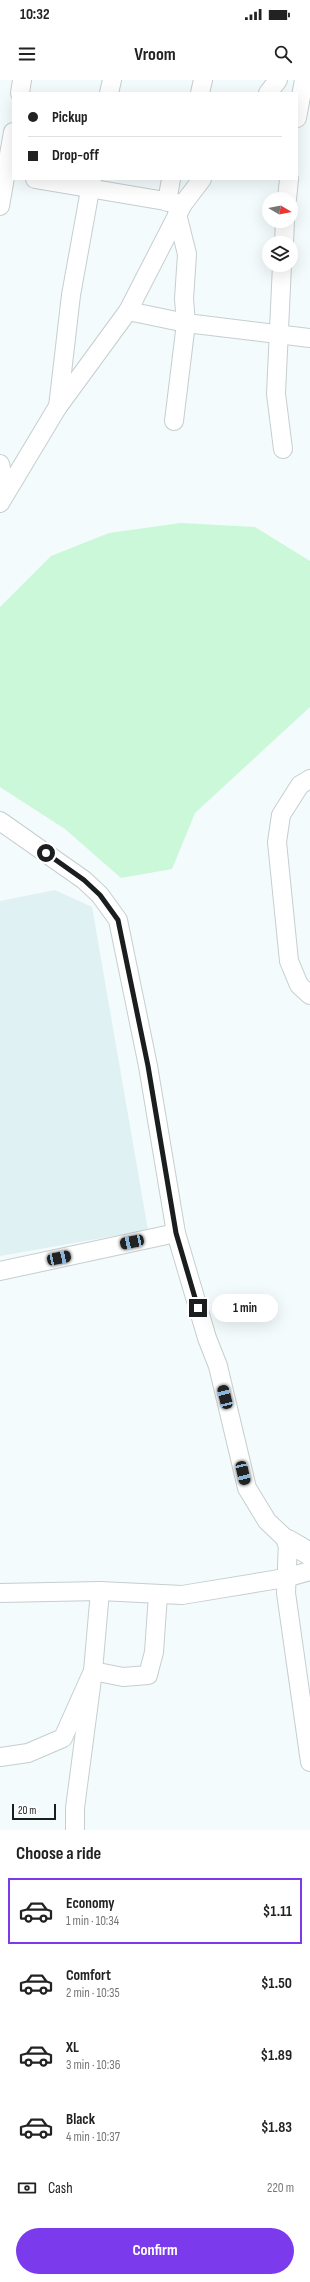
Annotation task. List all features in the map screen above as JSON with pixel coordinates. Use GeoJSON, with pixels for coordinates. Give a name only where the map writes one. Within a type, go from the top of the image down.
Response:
{"type":"FeatureCollection","features":[{"type":"Feature","properties":{"kind":"street"},"geometry":{"type":"LineString","coordinates":[[20,92],[22,80]]}},
{"type":"Feature","properties":{"kind":"street"},"geometry":{"type":"LineString","coordinates":[[109,92],[112,80]]}},
{"type":"Feature","properties":{"kind":"street"},"geometry":{"type":"LineString","coordinates":[[200,92],[203,80]]}},
{"type":"Feature","properties":{"kind":"street"},"geometry":{"type":"LineString","coordinates":[[269,92],[278,80]]}},
{"type":"Feature","properties":{"kind":"street"},"geometry":{"type":"LineString","coordinates":[[298,113],[304,80]]}},
{"type":"Feature","properties":{"kind":"street"},"geometry":{"type":"LineString","coordinates":[[0,206],[12,138]]}},
{"type":"Feature","properties":{"kind":"street"},"geometry":{"type":"LineString","coordinates":[[46,180],[92,184],[176,207]]}},
{"type":"Feature","properties":{"kind":"street"},"geometry":{"type":"LineString","coordinates":[[171,180],[187,254],[184,299],[186,323],[174,421]]}},
{"type":"Feature","properties":{"kind":"street"},"geometry":{"type":"LineString","coordinates":[[0,503],[57,408],[128,311],[176,207],[201,180]]}},
{"type":"Feature","properties":{"kind":"street"},"geometry":{"type":"LineString","coordinates":[[288,192],[289,180]]}},
{"type":"Feature","properties":{"kind":"street"},"geometry":{"type":"LineString","coordinates":[[57,408],[71,295],[92,184]]}},
{"type":"Feature","properties":{"kind":"street"},"geometry":{"type":"LineString","coordinates":[[282,272],[276,394],[283,449]]}},
{"type":"Feature","properties":{"kind":"street"},"geometry":{"type":"LineString","coordinates":[[128,311],[186,323],[310,338]]}},
{"type":"Feature","properties":{"kind":"street"},"geometry":{"type":"LineString","coordinates":[[0,464],[4,482],[0,491]]}},
{"type":"Feature","properties":{"kind":"street"},"geometry":{"type":"LineString","coordinates":[[310,779],[300,785],[281,815],[277,842],[288,961],[299,985],[310,995]]}},
{"type":"Feature","properties":{"kind":"street"},"geometry":{"type":"LineString","coordinates":[[0,821],[84,880],[100,895],[118,920],[148,1066],[176,1233],[207,1338],[218,1366],[247,1488],[267,1521],[288,1541],[310,1554]]}},
{"type":"Feature","properties":{"kind":"street"},"geometry":{"type":"LineString","coordinates":[[0,1271],[176,1233]]}},
{"type":"Feature","properties":{"kind":"street"},"geometry":{"type":"LineString","coordinates":[[288,1541],[285,1578],[310,1762]]}},
{"type":"Feature","properties":{"kind":"street"},"geometry":{"type":"LineString","coordinates":[[0,1593],[100,1591],[182,1595],[285,1578],[310,1571]]}},
{"type":"Feature","properties":{"kind":"street"},"geometry":{"type":"LineString","coordinates":[[75,1830],[75,1808],[93,1671],[100,1591]]}},
{"type":"Feature","properties":{"kind":"street"},"geometry":{"type":"LineString","coordinates":[[93,1671],[123,1677],[148,1675],[154,1652],[158,1595]]}},
{"type":"Feature","properties":{"kind":"street"},"geometry":{"type":"LineString","coordinates":[[0,1757],[28,1753],[63,1738],[93,1671]]}},
{"type":"Feature","properties":{"kind":"shaded area"},"geometry":{"type":"Polygon","coordinates":[[[55,890],[92,907],[148,1230],[0,1256],[0,901],[55,890]]]}},
{"type":"Feature","properties":{"kind":"green space"},"geometry":{"type":"Polygon","coordinates":[[[181,523],[255,527],[310,561],[310,707],[195,813],[172,869],[121,878],[65,829],[0,787],[0,607],[51,556],[109,533],[181,523]]]}},
{"type":"Feature","properties":{"kind":"route"},"geometry":{"type":"LineString","coordinates":[[46,853],[84,880],[100,895],[118,920],[148,1066],[161,1152],[176,1233],[198,1308]]}}]}
